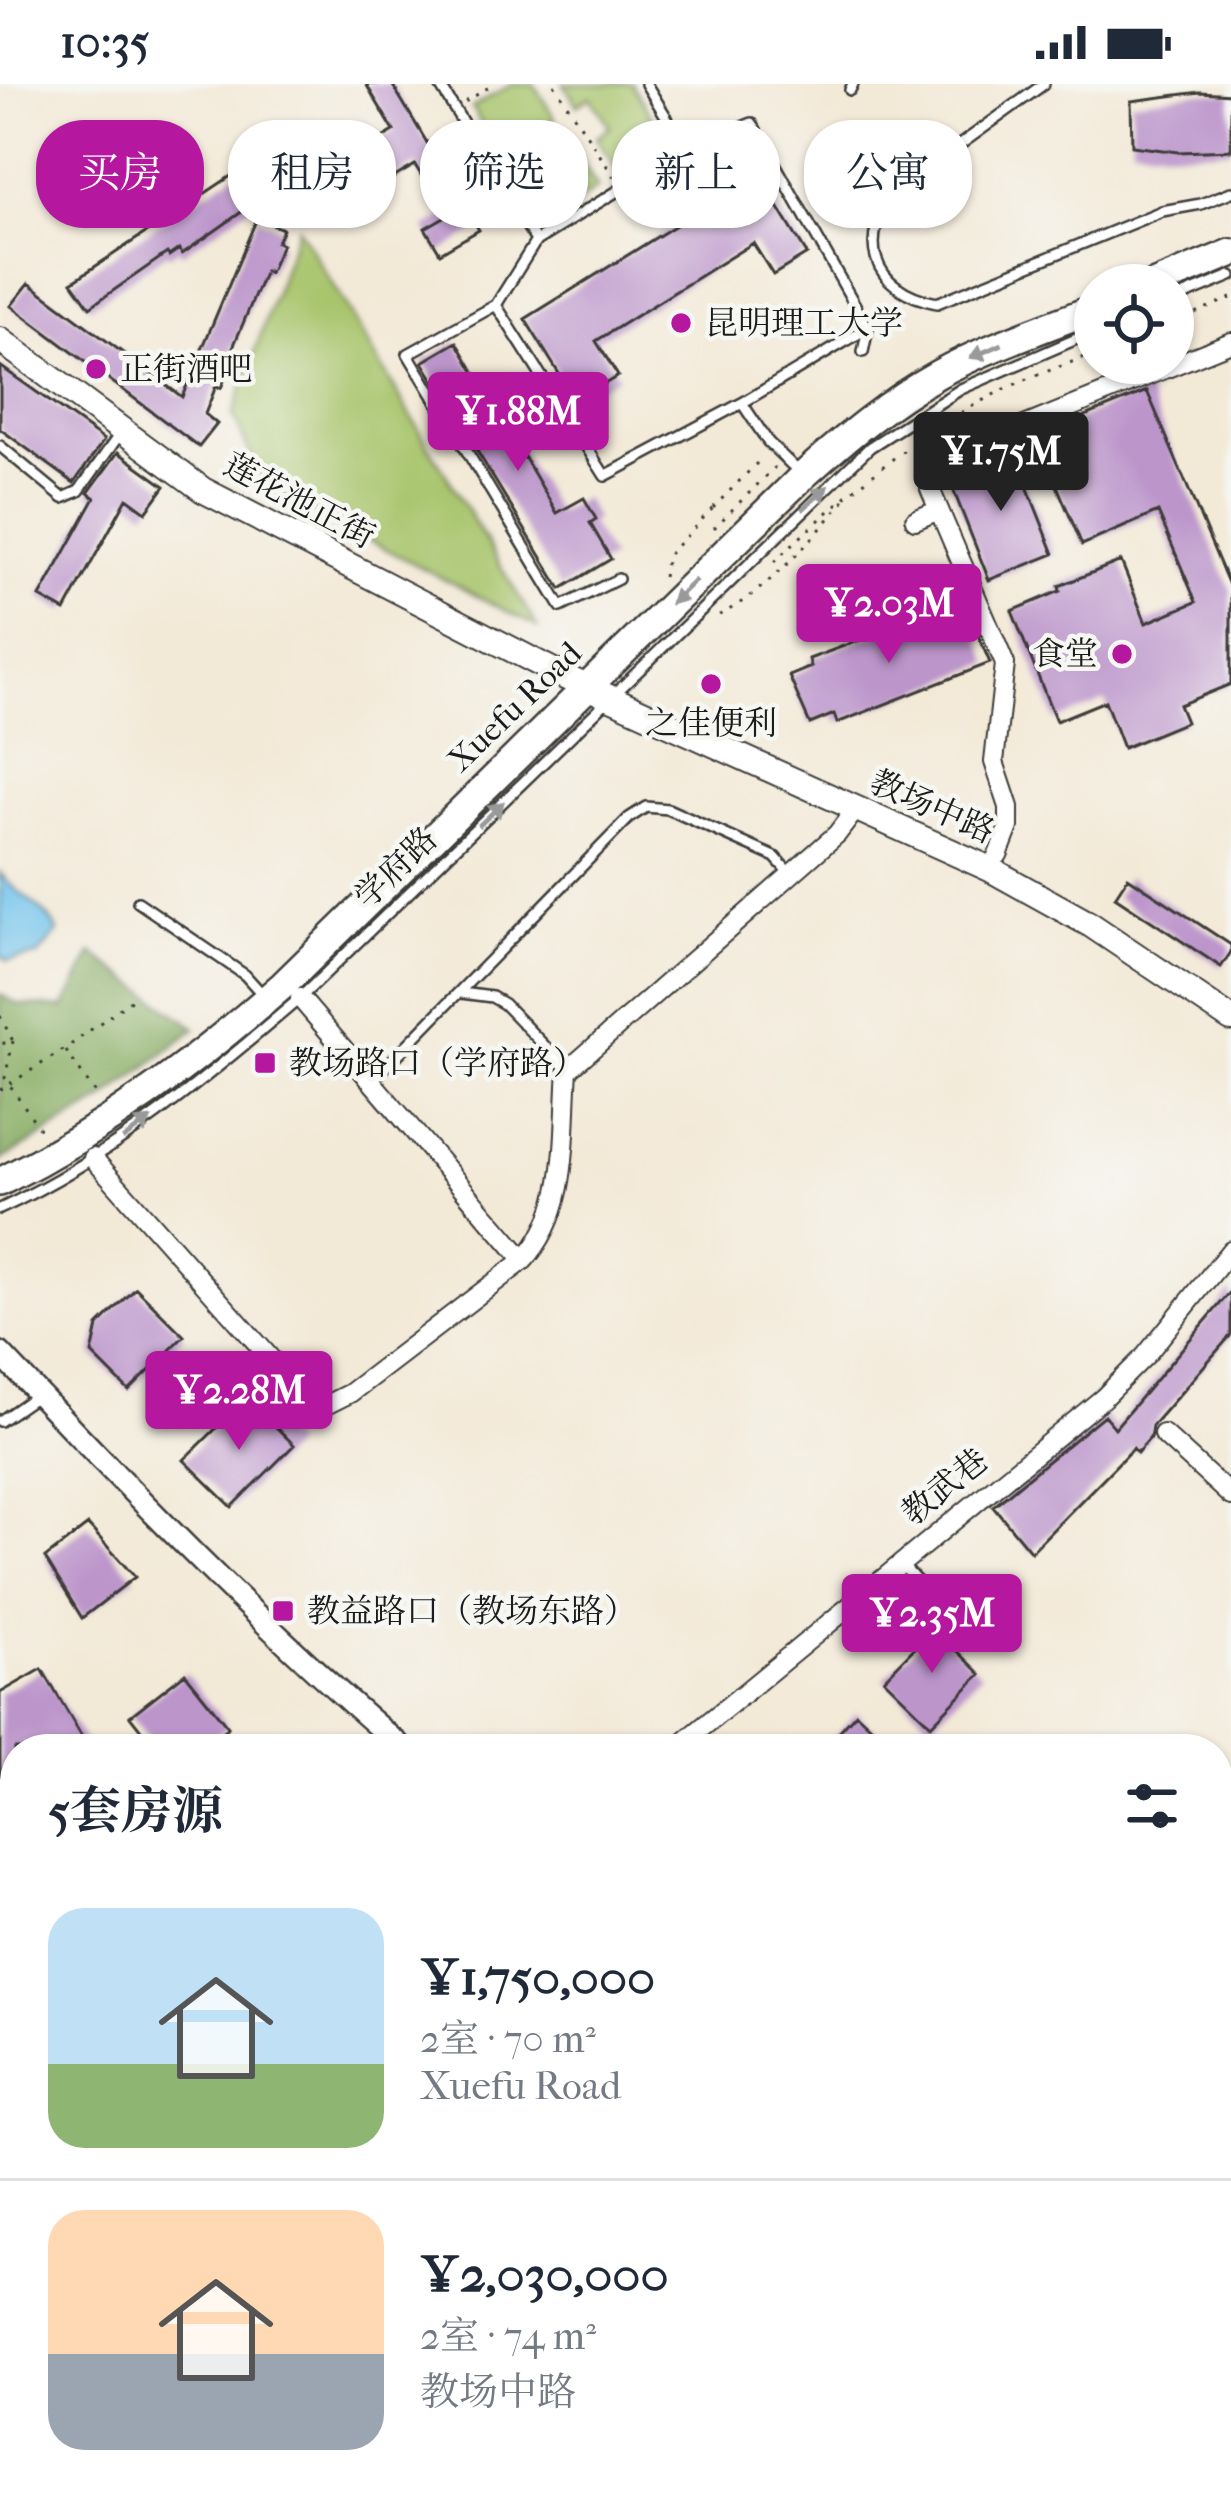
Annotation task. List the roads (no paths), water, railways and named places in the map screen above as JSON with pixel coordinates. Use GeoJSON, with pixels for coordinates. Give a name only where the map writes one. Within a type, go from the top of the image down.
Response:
{"type":"FeatureCollection","features":[{"type":"Feature","properties":{"kind":"main road"},"geometry":{"type":"LineString","coordinates":[[1194,268],[1231,253]]}},
{"type":"Feature","properties":{"kind":"main road","name":"Xuefu Road"},"geometry":{"type":"LineString","coordinates":[[0,1182],[113,1120],[266,999],[599,691],[802,476],[858,427],[938,374],[1074,316]]}},
{"type":"Feature","properties":{"kind":"main road","name":"莲花池正街"},"geometry":{"type":"LineString","coordinates":[[0,340],[203,490],[599,691]]}},
{"type":"Feature","properties":{"kind":"main road","name":"教场中路"},"geometry":{"type":"LineString","coordinates":[[599,691],[856,809],[994,862],[1231,1019]]}},
{"type":"Feature","properties":{"kind":"street"},"geometry":{"type":"LineString","coordinates":[[994,862],[1010,827],[1009,807],[994,762],[1005,664],[930,489],[940,467],[958,453],[1231,342]]}},
{"type":"Feature","properties":{"kind":"street"},"geometry":{"type":"LineString","coordinates":[[915,520],[939,511]]}},
{"type":"Feature","properties":{"kind":"street"},"geometry":{"type":"LineString","coordinates":[[93,1158],[302,1394],[326,1405],[350,1393],[539,1244],[560,1193],[568,1070],[837,834],[856,809]]}},
{"type":"Feature","properties":{"kind":"street"},"geometry":{"type":"LineString","coordinates":[[299,998],[524,1260]]}},
{"type":"Feature","properties":{"kind":"street","name":"教武巷"},"geometry":{"type":"LineString","coordinates":[[694,1734],[1103,1398],[1146,1355],[1231,1250]]}},
{"type":"Feature","properties":{"kind":"street"},"geometry":{"type":"LineString","coordinates":[[0,1353],[151,1513],[377,1734]]}},
{"type":"Feature","properties":{"kind":"street"},"geometry":{"type":"LineString","coordinates":[[1163,1435],[1231,1496]]}},
{"type":"Feature","properties":{"kind":"lane"},"geometry":{"type":"LineString","coordinates":[[439,84],[536,241]]}},
{"type":"Feature","properties":{"kind":"lane"},"geometry":{"type":"LineString","coordinates":[[646,84],[668,120]]}},
{"type":"Feature","properties":{"kind":"lane"},"geometry":{"type":"LineString","coordinates":[[1044,84],[899,188],[881,207],[871,244],[900,290],[937,303],[1162,211],[1201,204],[1231,192]]}},
{"type":"Feature","properties":{"kind":"lane"},"geometry":{"type":"LineString","coordinates":[[780,172],[868,328],[863,352]]}},
{"type":"Feature","properties":{"kind":"lane"},"geometry":{"type":"LineString","coordinates":[[612,195],[536,241],[496,305],[408,354],[561,607],[618,579]]}},
{"type":"Feature","properties":{"kind":"lane"},"geometry":{"type":"LineString","coordinates":[[1194,291],[1231,276]]}},
{"type":"Feature","properties":{"kind":"lane"},"geometry":{"type":"LineString","coordinates":[[496,305],[605,476],[742,404],[868,328]]}},
{"type":"Feature","properties":{"kind":"lane","name":"学府路"},"geometry":{"type":"LineString","coordinates":[[0,1209],[93,1158],[217,1069],[299,998],[599,691],[870,447],[961,389],[1074,340]]}},
{"type":"Feature","properties":{"kind":"lane"},"geometry":{"type":"LineString","coordinates":[[742,404],[768,442],[802,476]]}},
{"type":"Feature","properties":{"kind":"lane"},"geometry":{"type":"LineString","coordinates":[[0,446],[63,498],[79,491],[122,431]]}},
{"type":"Feature","properties":{"kind":"lane"},"geometry":{"type":"LineString","coordinates":[[371,1082],[629,818],[646,807],[668,809],[775,856],[791,875]]}},
{"type":"Feature","properties":{"kind":"lane"},"geometry":{"type":"LineString","coordinates":[[138,902],[245,975],[266,999]]}},
{"type":"Feature","properties":{"kind":"lane"},"geometry":{"type":"LineString","coordinates":[[461,993],[492,997],[504,1004],[568,1070]]}},
{"type":"Feature","properties":{"kind":"lane"},"geometry":{"type":"LineString","coordinates":[[0,1421],[39,1394]]}},
{"type":"Feature","properties":{"kind":"lane"},"geometry":{"type":"LineString","coordinates":[[900,1562],[952,1620]]}},
{"type":"Feature","properties":{"kind":"water"},"geometry":{"type":"Polygon","coordinates":[[[0,873],[58,932],[38,956],[8,961],[0,955],[0,873]]]}},
{"type":"Feature","properties":{"kind":"place","name":"昆明理工大学"},"geometry":{"type":"Point","coordinates":[681,323]}},
{"type":"Feature","properties":{"kind":"place","name":"正街酒吧"},"geometry":{"type":"Point","coordinates":[96,369]}},
{"type":"Feature","properties":{"kind":"place","name":"食堂"},"geometry":{"type":"Point","coordinates":[1122,654]}},
{"type":"Feature","properties":{"kind":"place","name":"之佳便利"},"geometry":{"type":"Point","coordinates":[711,684]}},
{"type":"Feature","properties":{"kind":"place","name":"教场路口（学府路）"},"geometry":{"type":"Point","coordinates":[265,1063]}},
{"type":"Feature","properties":{"kind":"place","name":"教益路口（教场东路）"},"geometry":{"type":"Point","coordinates":[283,1611]}}]}
